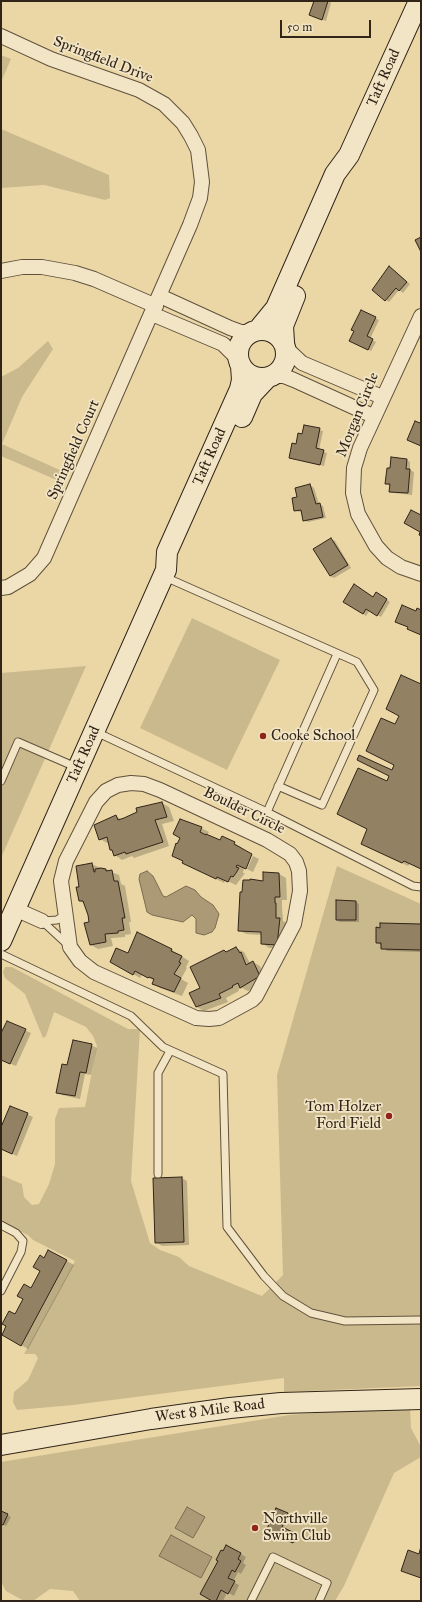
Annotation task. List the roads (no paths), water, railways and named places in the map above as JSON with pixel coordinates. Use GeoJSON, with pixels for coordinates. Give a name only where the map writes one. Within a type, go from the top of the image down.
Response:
{"type":"FeatureCollection","features":[{"type":"Feature","properties":{"kind":"street","name":"Taft Road"},"geometry":{"type":"LineString","coordinates":[[255,331],[276,308],[335,174],[349,155],[419,1]]}},
{"type":"Feature","properties":{"kind":"street","name":"Springfield Drive"},"geometry":{"type":"LineString","coordinates":[[1,36],[51,59],[106,77],[153,97],[175,113],[191,136],[198,150],[201,166],[200,198],[156,305]]}},
{"type":"Feature","properties":{"kind":"street","name":"Taft Road"},"geometry":{"type":"LineString","coordinates":[[285,345],[282,332],[285,319],[347,180],[349,155]]}},
{"type":"Feature","properties":{"kind":"street"},"geometry":{"type":"LineString","coordinates":[[1,271],[22,267],[42,267],[75,273],[115,287],[156,305],[241,332],[273,332],[302,363],[382,397]]}},
{"type":"Feature","properties":{"kind":"street"},"geometry":{"type":"LineString","coordinates":[[156,305],[223,344],[233,352],[239,362],[252,376],[284,376],[374,416]]}},
{"type":"Feature","properties":{"kind":"street","name":"Springfield Court"},"geometry":{"type":"LineString","coordinates":[[1,588],[8,587],[30,574],[44,558],[156,305]]}},
{"type":"Feature","properties":{"kind":"street","name":"Morgan Circle"},"geometry":{"type":"LineString","coordinates":[[421,316],[382,397],[360,448],[354,468],[355,503],[365,529],[376,546],[387,558],[396,564],[421,574]]}},
{"type":"Feature","properties":{"kind":"street"},"geometry":{"type":"LineString","coordinates":[[239,362],[240,343],[255,331]]}},
{"type":"Feature","properties":{"kind":"street"},"geometry":{"type":"LineString","coordinates":[[270,377],[284,364],[285,345]]}},
{"type":"Feature","properties":{"kind":"street","name":"Taft Road"},"geometry":{"type":"LineString","coordinates":[[1,941],[165,573],[167,552],[240,389],[242,380],[239,362]]}},
{"type":"Feature","properties":{"kind":"street","name":"Taft Road"},"geometry":{"type":"LineString","coordinates":[[165,573],[179,558],[252,394],[270,377]]}},
{"type":"Feature","properties":{"kind":"street","name":"Boulder Circle"},"geometry":{"type":"LineString","coordinates":[[131,783],[144,784],[268,840],[293,858],[299,871],[300,891],[294,924],[259,991],[252,1000],[219,1018],[196,1018],[94,972],[80,961],[70,947],[64,916],[61,881],[66,861],[96,802],[106,792],[118,785],[131,783]]}},
{"type":"Feature","properties":{"kind":"street"},"geometry":{"type":"LineString","coordinates":[[15,910],[42,921]]}},
{"type":"Feature","properties":{"kind":"street","name":"West 8 Mile Road"},"geometry":{"type":"LineString","coordinates":[[1,1445],[151,1418],[230,1408],[281,1403],[421,1398]]}},
{"type":"Feature","properties":{"kind":"lane"},"geometry":{"type":"LineString","coordinates":[[165,573],[357,662],[374,690],[322,805],[278,786]]}},
{"type":"Feature","properties":{"kind":"lane"},"geometry":{"type":"LineString","coordinates":[[267,812],[337,654]]}},
{"type":"Feature","properties":{"kind":"lane"},"geometry":{"type":"LineString","coordinates":[[94,731],[267,812],[413,886],[421,887]]}},
{"type":"Feature","properties":{"kind":"lane"},"geometry":{"type":"LineString","coordinates":[[1,781],[18,742],[78,768]]}},
{"type":"Feature","properties":{"kind":"lane"},"geometry":{"type":"LineString","coordinates":[[42,921],[57,920],[64,916]]}},
{"type":"Feature","properties":{"kind":"lane"},"geometry":{"type":"LineString","coordinates":[[42,921],[70,947]]}},
{"type":"Feature","properties":{"kind":"lane"},"geometry":{"type":"LineString","coordinates":[[1,954],[131,1016],[163,1047],[223,1074],[227,1227],[277,1291],[301,1308],[332,1319],[358,1322],[421,1320]]}},
{"type":"Feature","properties":{"kind":"lane"},"geometry":{"type":"LineString","coordinates":[[158,1174],[158,1073],[170,1051]]}},
{"type":"Feature","properties":{"kind":"lane"},"geometry":{"type":"LineString","coordinates":[[1,1225],[16,1232],[23,1241],[21,1252],[1,1291]]}},
{"type":"Feature","properties":{"kind":"lane"},"geometry":{"type":"LineString","coordinates":[[251,1601],[273,1557],[327,1583],[319,1601]]}},
{"type":"Feature","properties":{"kind":"place","name":"Cooke School"},"geometry":{"type":"Point","coordinates":[263,736]}},
{"type":"Feature","properties":{"kind":"place","name":"Tom Holzer Ford Field"},"geometry":{"type":"Point","coordinates":[389,1116]}},
{"type":"Feature","properties":{"kind":"place","name":"Northville Swim Club"},"geometry":{"type":"Point","coordinates":[255,1528]}}]}
